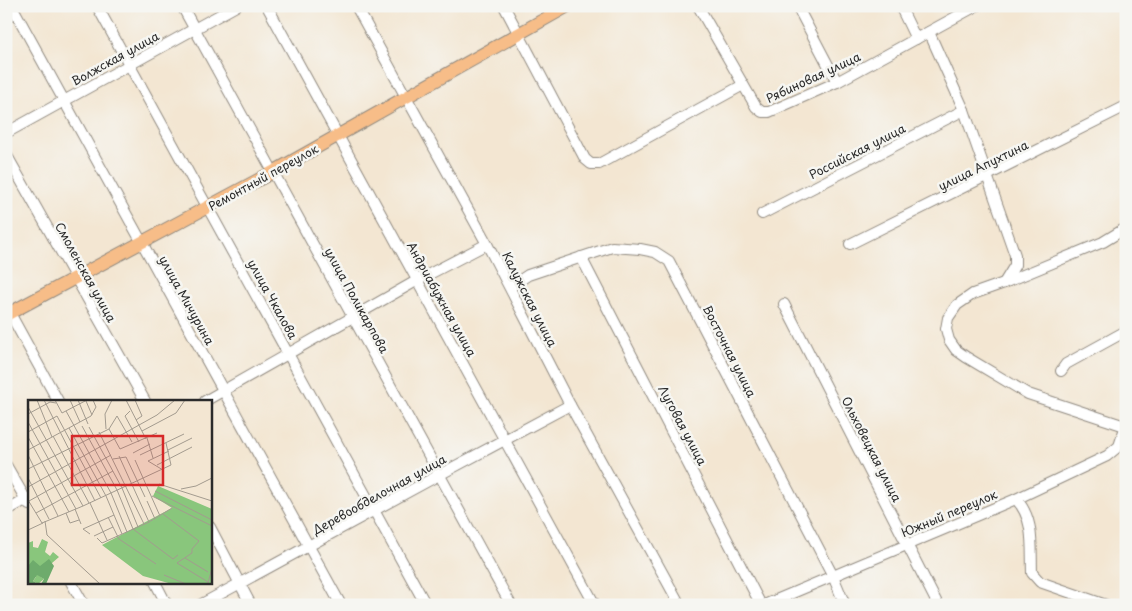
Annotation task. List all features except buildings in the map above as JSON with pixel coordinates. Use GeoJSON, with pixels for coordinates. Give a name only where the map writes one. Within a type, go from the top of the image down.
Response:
{"type":"FeatureCollection","features":[{"type":"Feature","properties":{"kind":"main road","name":"Ремонтный переулок"},"geometry":{"type":"LineString","coordinates":[[8,312],[142,243],[273,172],[568,6]]}},
{"type":"Feature","properties":{"kind":"street","name":"улица Мичурина"},"geometry":{"type":"LineString","coordinates":[[12,6],[341,605]]}},
{"type":"Feature","properties":{"kind":"street","name":"улица Чкалова"},"geometry":{"type":"LineString","coordinates":[[98,6],[426,605]]}},
{"type":"Feature","properties":{"kind":"street","name":"улица Поликарпова"},"geometry":{"type":"LineString","coordinates":[[182,6],[511,605]]}},
{"type":"Feature","properties":{"kind":"street","name":"Волжская улица"},"geometry":{"type":"LineString","coordinates":[[6,133],[236,6]]}},
{"type":"Feature","properties":{"kind":"street","name":"Андриабужная улица"},"geometry":{"type":"LineString","coordinates":[[267,6],[595,605]]}},
{"type":"Feature","properties":{"kind":"street","name":"Калужская улица"},"geometry":{"type":"LineString","coordinates":[[356,6],[487,244],[570,405],[680,605]]}},
{"type":"Feature","properties":{"kind":"street"},"geometry":{"type":"LineString","coordinates":[[504,6],[586,159],[591,164],[599,164],[743,85]]}},
{"type":"Feature","properties":{"kind":"street","name":"Рябиновая улица"},"geometry":{"type":"LineString","coordinates":[[698,6],[756,107],[762,112],[769,112],[837,82],[976,6]]}},
{"type":"Feature","properties":{"kind":"street"},"geometry":{"type":"LineString","coordinates":[[796,6],[837,82]]}},
{"type":"Feature","properties":{"kind":"street"},"geometry":{"type":"LineString","coordinates":[[900,6],[916,39]]}},
{"type":"Feature","properties":{"kind":"street"},"geometry":{"type":"LineString","coordinates":[[929,32],[964,110],[1015,255],[1015,265],[1004,283]]}},
{"type":"Feature","properties":{"kind":"street","name":"улица Апухтина"},"geometry":{"type":"LineString","coordinates":[[850,244],[1126,106]]}},
{"type":"Feature","properties":{"kind":"street","name":"Российская улица"},"geometry":{"type":"LineString","coordinates":[[762,214],[964,110]]}},
{"type":"Feature","properties":{"kind":"street","name":"Смоленская улица"},"geometry":{"type":"LineString","coordinates":[[6,154],[143,400]]}},
{"type":"Feature","properties":{"kind":"street"},"geometry":{"type":"LineString","coordinates":[[1126,228],[1104,242],[973,294],[957,305],[948,318],[946,329],[949,340],[956,350],[1028,394],[1126,425]]}},
{"type":"Feature","properties":{"kind":"street"},"geometry":{"type":"LineString","coordinates":[[207,400],[418,280],[487,244]]}},
{"type":"Feature","properties":{"kind":"street","name":"Восточная улица"},"geometry":{"type":"LineString","coordinates":[[510,287],[528,276],[612,247],[655,252],[669,262],[833,576],[845,605]]}},
{"type":"Feature","properties":{"kind":"street","name":"Луговая улица"},"geometry":{"type":"LineString","coordinates":[[581,257],[762,605]]}},
{"type":"Feature","properties":{"kind":"street","name":"Ольховецкая улица"},"geometry":{"type":"LineString","coordinates":[[784,304],[938,605]]}},
{"type":"Feature","properties":{"kind":"street"},"geometry":{"type":"LineString","coordinates":[[8,312],[57,400]]}},
{"type":"Feature","properties":{"kind":"street"},"geometry":{"type":"LineString","coordinates":[[1061,371],[1066,364],[1126,331]]}},
{"type":"Feature","properties":{"kind":"street","name":"Деревообделочная улица"},"geometry":{"type":"LineString","coordinates":[[200,605],[570,405]]}},
{"type":"Feature","properties":{"kind":"street","name":"Южный переулок"},"geometry":{"type":"LineString","coordinates":[[762,605],[1016,499],[1107,456],[1119,446],[1126,425]]}},
{"type":"Feature","properties":{"kind":"street"},"geometry":{"type":"LineString","coordinates":[[6,465],[28,501],[6,511]]}},
{"type":"Feature","properties":{"kind":"street"},"geometry":{"type":"LineString","coordinates":[[1016,499],[1028,515],[1032,573],[1040,582],[1082,601],[1106,605]]}},
{"type":"Feature","properties":{"kind":"street"},"geometry":{"type":"LineString","coordinates":[[211,529],[251,605]]}},
{"type":"Feature","properties":{"kind":"street"},"geometry":{"type":"LineString","coordinates":[[72,584],[84,605]]}},
{"type":"Feature","properties":{"kind":"street"},"geometry":{"type":"LineString","coordinates":[[156,584],[167,605]]}}]}
